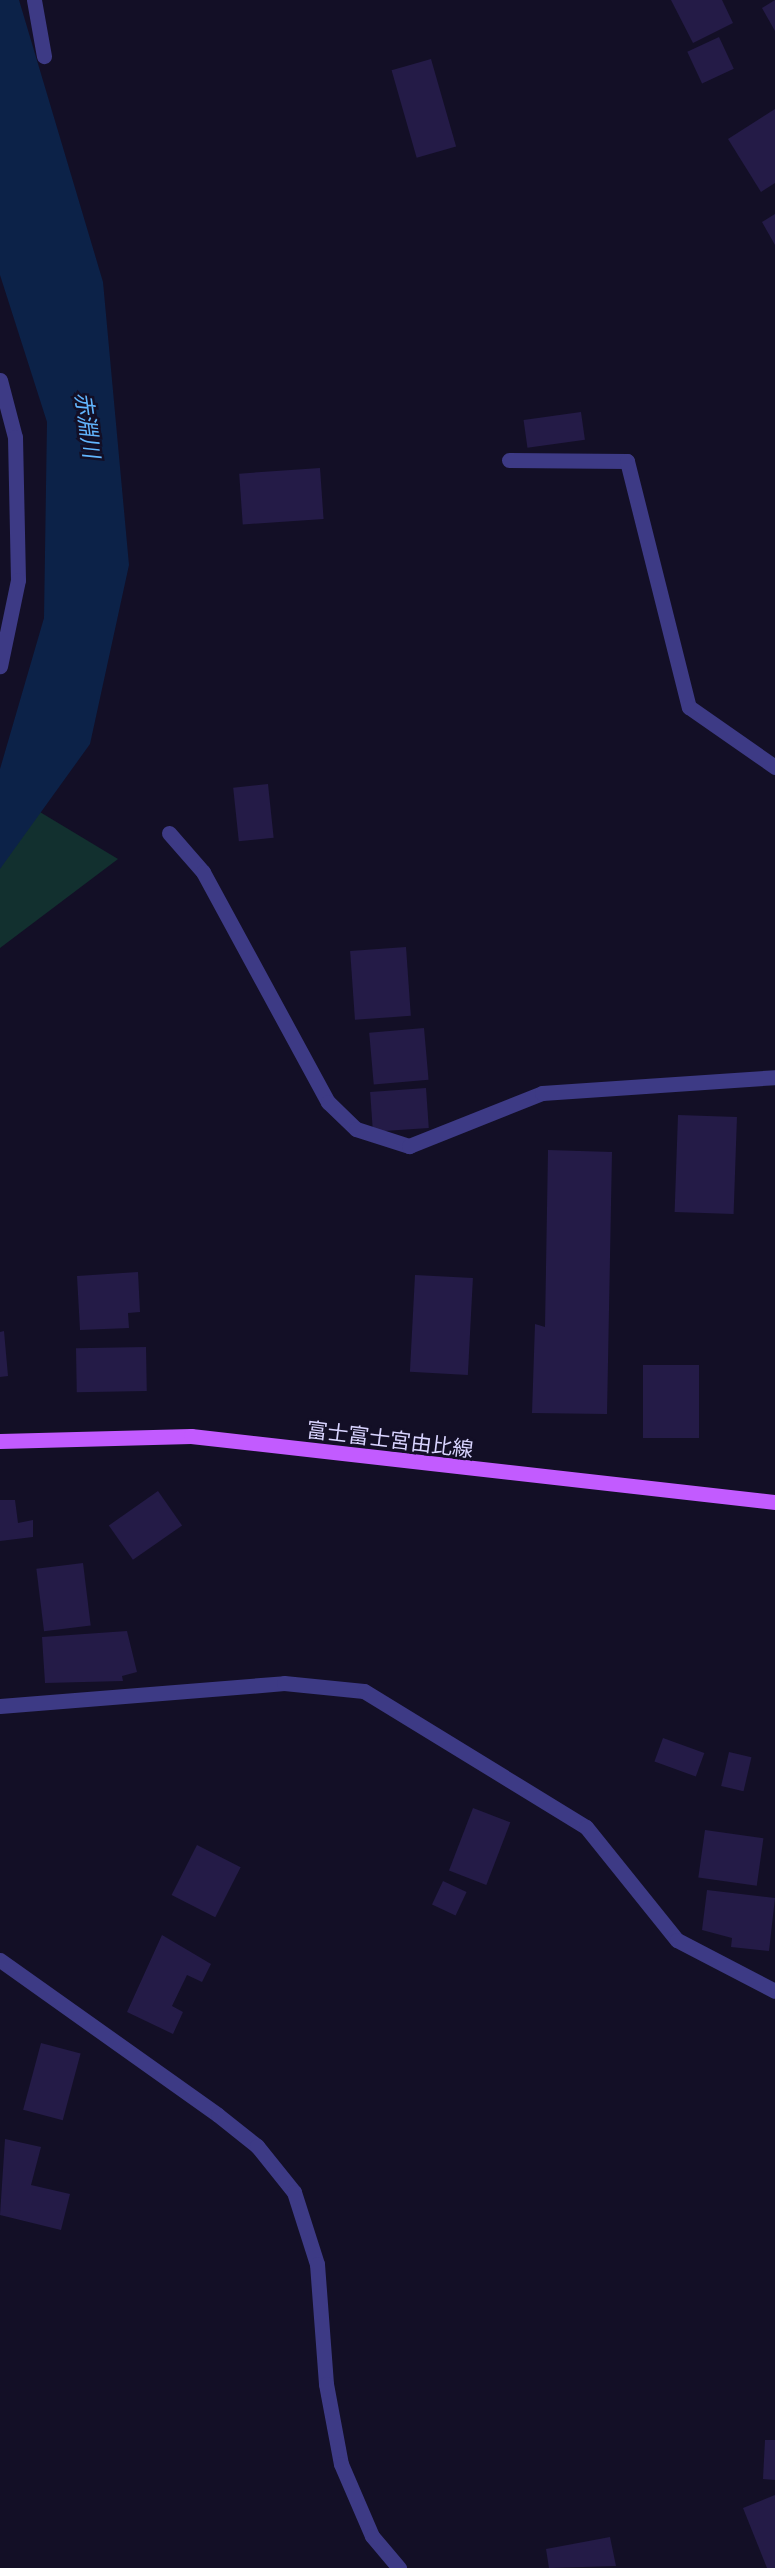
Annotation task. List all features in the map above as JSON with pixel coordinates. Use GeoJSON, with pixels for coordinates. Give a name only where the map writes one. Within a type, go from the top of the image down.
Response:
{"type":"FeatureCollection","features":[{"type":"Feature","properties":{"kind":"main road","name":"富士富士宮由比線"},"geometry":{"type":"LineString","coordinates":[[0,1441],[190,1436],[775,1502]]}},
{"type":"Feature","properties":{"kind":"street"},"geometry":{"type":"LineString","coordinates":[[34,0],[44,56]]}},
{"type":"Feature","properties":{"kind":"street"},"geometry":{"type":"LineString","coordinates":[[0,380],[15,437],[18,580],[0,666]]}},
{"type":"Feature","properties":{"kind":"street"},"geometry":{"type":"LineString","coordinates":[[509,460],[627,460],[689,707],[775,766]]}},
{"type":"Feature","properties":{"kind":"street"},"geometry":{"type":"LineString","coordinates":[[169,833],[203,872],[328,1102],[356,1129],[409,1146],[542,1093],[775,1077]]}},
{"type":"Feature","properties":{"kind":"street"},"geometry":{"type":"LineString","coordinates":[[0,1706],[284,1683],[364,1691],[586,1827],[677,1940],[775,1990]]}},
{"type":"Feature","properties":{"kind":"street"},"geometry":{"type":"LineString","coordinates":[[0,1960],[218,2115],[257,2146],[294,2192],[317,2264],[326,2384],[341,2464],[372,2536],[399,2568]]}},
{"type":"Feature","properties":{"kind":"green space"},"geometry":{"type":"Polygon","coordinates":[[[0,788],[118,859],[0,948],[0,788]]]}},
{"type":"Feature","properties":{"kind":"water","name":"赤淵川"},"geometry":{"type":"Polygon","coordinates":[[[0,0],[19,0],[103,282],[129,565],[90,744],[0,869],[0,769],[44,618],[47,422],[0,275],[0,0]]]}},
{"type":"Feature","properties":{"kind":"building"},"geometry":{"type":"Polygon","coordinates":[[[671,0],[722,0],[733,23],[693,43],[671,0]]]}},
{"type":"Feature","properties":{"kind":"building"},"geometry":{"type":"Polygon","coordinates":[[[775,0],[775,31],[762,8],[775,0]]]}},
{"type":"Feature","properties":{"kind":"building"},"geometry":{"type":"Polygon","coordinates":[[[719,37],[734,69],[702,84],[687,52],[719,37]]]}},
{"type":"Feature","properties":{"kind":"building"},"geometry":{"type":"Polygon","coordinates":[[[431,59],[456,146],[417,158],[392,70],[431,59]]]}},
{"type":"Feature","properties":{"kind":"building"},"geometry":{"type":"Polygon","coordinates":[[[775,109],[775,183],[761,192],[728,139],[775,109]]]}},
{"type":"Feature","properties":{"kind":"building"},"geometry":{"type":"Polygon","coordinates":[[[775,214],[775,245],[762,222],[775,214]]]}},
{"type":"Feature","properties":{"kind":"building"},"geometry":{"type":"Polygon","coordinates":[[[581,412],[585,440],[527,448],[524,420],[581,412]]]}},
{"type":"Feature","properties":{"kind":"building"},"geometry":{"type":"Polygon","coordinates":[[[320,468],[324,519],[243,525],[239,474],[320,468]]]}},
{"type":"Feature","properties":{"kind":"building"},"geometry":{"type":"Polygon","coordinates":[[[268,784],[274,838],[239,841],[233,788],[268,784]]]}},
{"type":"Feature","properties":{"kind":"building"},"geometry":{"type":"Polygon","coordinates":[[[406,947],[411,1016],[355,1020],[350,951],[406,947]]]}},
{"type":"Feature","properties":{"kind":"building"},"geometry":{"type":"Polygon","coordinates":[[[424,1028],[429,1080],[374,1085],[369,1033],[424,1028]]]}},
{"type":"Feature","properties":{"kind":"building"},"geometry":{"type":"Polygon","coordinates":[[[426,1088],[429,1128],[373,1132],[370,1092],[426,1088]]]}},
{"type":"Feature","properties":{"kind":"building"},"geometry":{"type":"Polygon","coordinates":[[[678,1115],[737,1117],[734,1214],[675,1212],[678,1115]]]}},
{"type":"Feature","properties":{"kind":"building"},"geometry":{"type":"Polygon","coordinates":[[[548,1150],[612,1152],[607,1414],[532,1413],[535,1324],[545,1327],[548,1150]]]}},
{"type":"Feature","properties":{"kind":"building"},"geometry":{"type":"Polygon","coordinates":[[[138,1272],[140,1312],[128,1313],[129,1328],[80,1330],[77,1276],[138,1272]]]}},
{"type":"Feature","properties":{"kind":"building"},"geometry":{"type":"Polygon","coordinates":[[[415,1275],[473,1278],[468,1375],[410,1372],[415,1275]]]}},
{"type":"Feature","properties":{"kind":"building"},"geometry":{"type":"Polygon","coordinates":[[[4,1331],[8,1376],[0,1377],[0,1332],[4,1331]]]}},
{"type":"Feature","properties":{"kind":"building"},"geometry":{"type":"Polygon","coordinates":[[[146,1347],[147,1391],[77,1392],[76,1348],[146,1347]]]}},
{"type":"Feature","properties":{"kind":"building"},"geometry":{"type":"Polygon","coordinates":[[[643,1365],[699,1365],[699,1438],[643,1438],[643,1365]]]}},
{"type":"Feature","properties":{"kind":"building"},"geometry":{"type":"Polygon","coordinates":[[[158,1491],[182,1525],[133,1560],[109,1525],[158,1491]]]}},
{"type":"Feature","properties":{"kind":"building"},"geometry":{"type":"Polygon","coordinates":[[[0,1500],[15,1500],[18,1523],[33,1520],[33,1537],[0,1541],[0,1500]]]}},
{"type":"Feature","properties":{"kind":"building"},"geometry":{"type":"Polygon","coordinates":[[[83,1563],[91,1626],[44,1631],[36,1569],[83,1563]]]}},
{"type":"Feature","properties":{"kind":"building"},"geometry":{"type":"Polygon","coordinates":[[[127,1631],[137,1672],[122,1676],[123,1681],[45,1683],[42,1637],[127,1631]]]}},
{"type":"Feature","properties":{"kind":"building"},"geometry":{"type":"Polygon","coordinates":[[[663,1738],[704,1753],[696,1777],[654,1761],[663,1738]]]}},
{"type":"Feature","properties":{"kind":"building"},"geometry":{"type":"Polygon","coordinates":[[[729,1752],[751,1757],[744,1791],[721,1786],[729,1752]]]}},
{"type":"Feature","properties":{"kind":"building"},"geometry":{"type":"Polygon","coordinates":[[[473,1808],[510,1822],[486,1885],[449,1871],[473,1808]]]}},
{"type":"Feature","properties":{"kind":"building"},"geometry":{"type":"Polygon","coordinates":[[[705,1830],[763,1838],[757,1886],[698,1878],[705,1830]]]}},
{"type":"Feature","properties":{"kind":"building"},"geometry":{"type":"Polygon","coordinates":[[[197,1845],[241,1867],[215,1917],[172,1895],[197,1845]]]}},
{"type":"Feature","properties":{"kind":"building"},"geometry":{"type":"Polygon","coordinates":[[[443,1881],[467,1892],[456,1916],[432,1905],[443,1881]]]}},
{"type":"Feature","properties":{"kind":"building"},"geometry":{"type":"Polygon","coordinates":[[[707,1890],[775,1898],[769,1951],[731,1947],[732,1938],[702,1930],[707,1890]]]}},
{"type":"Feature","properties":{"kind":"building"},"geometry":{"type":"Polygon","coordinates":[[[162,1935],[211,1964],[202,1982],[187,1975],[172,2006],[183,2012],[173,2034],[127,2012],[162,1935]]]}},
{"type":"Feature","properties":{"kind":"building"},"geometry":{"type":"Polygon","coordinates":[[[41,2043],[81,2054],[63,2120],[23,2110],[41,2043]]]}},
{"type":"Feature","properties":{"kind":"building"},"geometry":{"type":"Polygon","coordinates":[[[5,2139],[41,2147],[31,2185],[70,2194],[61,2230],[0,2215],[5,2139]]]}},
{"type":"Feature","properties":{"kind":"building"},"geometry":{"type":"Polygon","coordinates":[[[765,2440],[775,2440],[775,2480],[763,2479],[765,2440]]]}},
{"type":"Feature","properties":{"kind":"building"},"geometry":{"type":"Polygon","coordinates":[[[775,2495],[775,2568],[767,2568],[743,2508],[775,2495]]]}},
{"type":"Feature","properties":{"kind":"building"},"geometry":{"type":"Polygon","coordinates":[[[610,2537],[616,2566],[549,2568],[546,2549],[610,2537]]]}}]}
